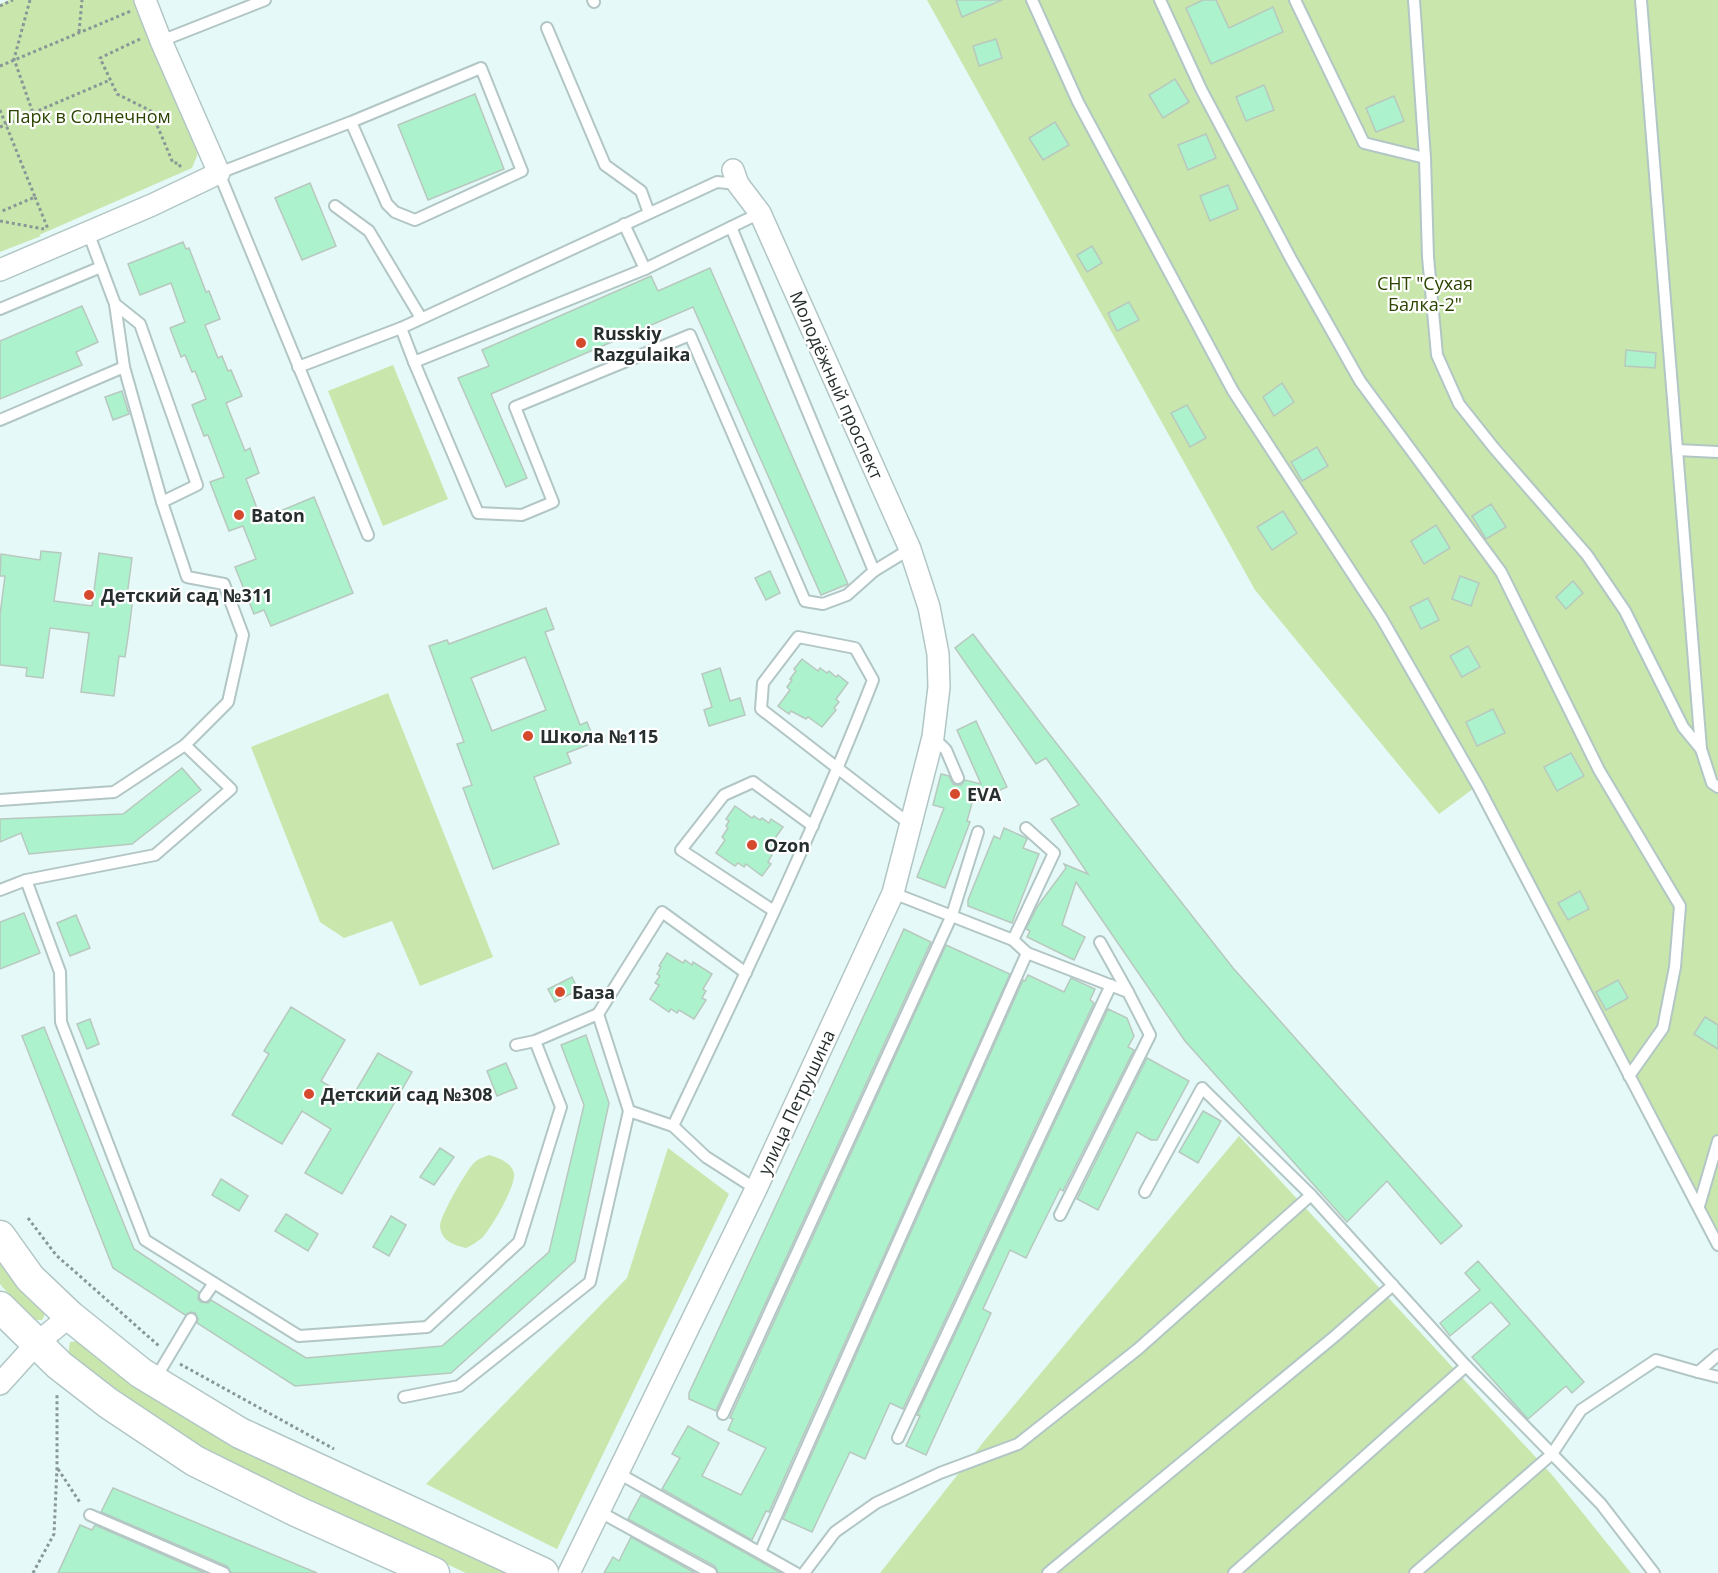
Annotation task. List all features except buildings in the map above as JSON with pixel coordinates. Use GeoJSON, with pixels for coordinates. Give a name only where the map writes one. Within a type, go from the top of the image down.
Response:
{"type":"FeatureCollection","features":[{"type":"Feature","properties":{"kind":"main road"},"geometry":{"type":"LineString","coordinates":[[0,1236],[30,1278],[70,1316],[154,1381],[240,1433],[543,1573]]}},
{"type":"Feature","properties":{"kind":"main road"},"geometry":{"type":"LineString","coordinates":[[0,1307],[59,1365],[108,1403],[195,1461],[434,1573]]}},
{"type":"Feature","properties":{"kind":"street"},"geometry":{"type":"LineString","coordinates":[[0,270],[202,183],[219,173],[155,38],[142,4]]}},
{"type":"Feature","properties":{"kind":"street","name":"Молодёжный проспект"},"geometry":{"type":"LineString","coordinates":[[736,177],[760,213],[910,549],[929,607]]}},
{"type":"Feature","properties":{"kind":"street","name":"улица Петрушина"},"geometry":{"type":"LineString","coordinates":[[569,1573],[756,1189],[893,893],[933,737],[939,687],[938,654],[929,607]]}},
{"type":"Feature","properties":{"kind":"street"},"geometry":{"type":"LineString","coordinates":[[0,1384],[37,1343],[70,1316]]}},
{"type":"Feature","properties":{"kind":"lane"},"geometry":{"type":"LineString","coordinates":[[155,38],[266,0]]}},
{"type":"Feature","properties":{"kind":"lane"},"geometry":{"type":"LineString","coordinates":[[1032,0],[1078,102],[1233,391],[1382,619],[1478,786],[1718,1245]]}},
{"type":"Feature","properties":{"kind":"lane"},"geometry":{"type":"LineString","coordinates":[[1160,0],[1201,89],[1359,381],[1501,572],[1599,770],[1680,906],[1675,967],[1663,1028],[1629,1076]]}},
{"type":"Feature","properties":{"kind":"lane"},"geometry":{"type":"LineString","coordinates":[[1295,0],[1365,143],[1425,158]]}},
{"type":"Feature","properties":{"kind":"lane"},"geometry":{"type":"LineString","coordinates":[[1414,0],[1425,158],[1428,257],[1437,355],[1459,404],[1587,555],[1625,611],[1683,727],[1701,749]]}},
{"type":"Feature","properties":{"kind":"lane"},"geometry":{"type":"LineString","coordinates":[[1641,0],[1701,749],[1712,783],[1718,787]]}},
{"type":"Feature","properties":{"kind":"lane"},"geometry":{"type":"LineString","coordinates":[[547,28],[605,165],[641,191],[649,213]]}},
{"type":"Feature","properties":{"kind":"lane"},"geometry":{"type":"LineString","coordinates":[[351,122],[387,204],[395,212],[415,220],[522,171],[481,68],[219,173],[368,536]]}},
{"type":"Feature","properties":{"kind":"lane"},"geometry":{"type":"LineString","coordinates":[[298,367],[401,328],[717,182],[736,177]]}},
{"type":"Feature","properties":{"kind":"lane"},"geometry":{"type":"LineString","coordinates":[[335,206],[369,231],[421,318]]}},
{"type":"Feature","properties":{"kind":"lane"},"geometry":{"type":"LineString","coordinates":[[414,362],[645,269],[760,213]]}},
{"type":"Feature","properties":{"kind":"lane"},"geometry":{"type":"LineString","coordinates":[[624,224],[645,269]]}},
{"type":"Feature","properties":{"kind":"lane"},"geometry":{"type":"LineString","coordinates":[[731,227],[874,571]]}},
{"type":"Feature","properties":{"kind":"lane"},"geometry":{"type":"LineString","coordinates":[[0,800],[114,792],[185,744],[228,702],[243,635],[224,584],[187,577],[162,502],[124,367],[115,304],[88,232]]}},
{"type":"Feature","properties":{"kind":"lane"},"geometry":{"type":"LineString","coordinates":[[0,309],[101,267]]}},
{"type":"Feature","properties":{"kind":"lane"},"geometry":{"type":"LineString","coordinates":[[115,304],[140,324],[197,485],[162,502]]}},
{"type":"Feature","properties":{"kind":"lane"},"geometry":{"type":"LineString","coordinates":[[401,328],[478,513],[522,515],[553,501],[515,406],[690,335],[805,601],[823,604],[847,595],[874,571],[910,549]]}},
{"type":"Feature","properties":{"kind":"lane"},"geometry":{"type":"LineString","coordinates":[[0,420],[124,367]]}},
{"type":"Feature","properties":{"kind":"lane"},"geometry":{"type":"LineString","coordinates":[[1677,450],[1718,452]]}},
{"type":"Feature","properties":{"kind":"lane"},"geometry":{"type":"LineString","coordinates":[[673,1126],[813,826],[838,769],[873,680],[855,648],[798,637],[763,683],[761,709],[838,769],[912,825]]}},
{"type":"Feature","properties":{"kind":"lane"},"geometry":{"type":"LineString","coordinates":[[933,737],[946,750],[958,778]]}},
{"type":"Feature","properties":{"kind":"lane"},"geometry":{"type":"LineString","coordinates":[[0,890],[26,880],[154,855],[231,789],[185,744]]}},
{"type":"Feature","properties":{"kind":"lane"},"geometry":{"type":"LineString","coordinates":[[774,911],[681,850],[724,795],[753,782],[813,826]]}},
{"type":"Feature","properties":{"kind":"lane"},"geometry":{"type":"LineString","coordinates":[[1013,940],[1054,853],[1026,828]]}},
{"type":"Feature","properties":{"kind":"lane"},"geometry":{"type":"LineString","coordinates":[[723,1413],[952,915],[978,832]]}},
{"type":"Feature","properties":{"kind":"lane"},"geometry":{"type":"LineString","coordinates":[[26,880],[60,972],[61,1022],[145,1240],[299,1336],[427,1327],[519,1242],[561,1107],[535,1041]]}},
{"type":"Feature","properties":{"kind":"lane"},"geometry":{"type":"LineString","coordinates":[[893,893],[1013,940],[1027,953],[1128,992]]}},
{"type":"Feature","properties":{"kind":"lane"},"geometry":{"type":"LineString","coordinates":[[516,1045],[535,1041],[598,1014],[662,912],[746,973]]}},
{"type":"Feature","properties":{"kind":"lane"},"geometry":{"type":"LineString","coordinates":[[1060,1215],[1150,1035],[1100,942]]}},
{"type":"Feature","properties":{"kind":"lane"},"geometry":{"type":"LineString","coordinates":[[760,1552],[1027,953]]}},
{"type":"Feature","properties":{"kind":"lane"},"geometry":{"type":"LineString","coordinates":[[898,1438],[1112,985]]}},
{"type":"Feature","properties":{"kind":"lane"},"geometry":{"type":"LineString","coordinates":[[404,1397],[459,1386],[590,1282],[629,1111],[598,1014]]}},
{"type":"Feature","properties":{"kind":"lane"},"geometry":{"type":"LineString","coordinates":[[1145,1192],[1202,1088],[1311,1195],[1466,1366],[1601,1503],[1654,1573]]}},
{"type":"Feature","properties":{"kind":"lane"},"geometry":{"type":"LineString","coordinates":[[629,1111],[673,1126],[706,1157],[756,1189]]}},
{"type":"Feature","properties":{"kind":"lane"},"geometry":{"type":"LineString","coordinates":[[1699,1206],[1718,1141]]}},
{"type":"Feature","properties":{"kind":"lane"},"geometry":{"type":"LineString","coordinates":[[804,1573],[835,1532],[876,1503],[940,1473],[1018,1444],[1138,1349],[1311,1195]]}},
{"type":"Feature","properties":{"kind":"lane"},"geometry":{"type":"LineString","coordinates":[[205,1296],[213,1282]]}},
{"type":"Feature","properties":{"kind":"lane"},"geometry":{"type":"LineString","coordinates":[[1048,1573],[1335,1336],[1393,1285]]}},
{"type":"Feature","properties":{"kind":"lane"},"geometry":{"type":"LineString","coordinates":[[154,1381],[191,1319]]}},
{"type":"Feature","properties":{"kind":"lane"},"geometry":{"type":"LineString","coordinates":[[1698,1372],[1718,1355]]}},
{"type":"Feature","properties":{"kind":"lane"},"geometry":{"type":"LineString","coordinates":[[1415,1573],[1552,1454],[1581,1410],[1656,1360],[1718,1377]]}},
{"type":"Feature","properties":{"kind":"lane"},"geometry":{"type":"LineString","coordinates":[[1234,1573],[1466,1366]]}},
{"type":"Feature","properties":{"kind":"lane"},"geometry":{"type":"LineString","coordinates":[[618,1473],[796,1573]]}},
{"type":"Feature","properties":{"kind":"lane"},"geometry":{"type":"LineString","coordinates":[[600,1512],[711,1573]]}},
{"type":"Feature","properties":{"kind":"lane"},"geometry":{"type":"LineString","coordinates":[[90,1515],[224,1573]]}},
{"type":"Feature","properties":{"kind":"path"},"geometry":{"type":"LineString","coordinates":[[0,6],[13,0]]}},
{"type":"Feature","properties":{"kind":"path"},"geometry":{"type":"LineString","coordinates":[[30,0],[14,59],[33,113]]}},
{"type":"Feature","properties":{"kind":"path"},"geometry":{"type":"LineString","coordinates":[[80,32],[82,0]]}},
{"type":"Feature","properties":{"kind":"path"},"geometry":{"type":"LineString","coordinates":[[0,66],[142,4]]}},
{"type":"Feature","properties":{"kind":"path"},"geometry":{"type":"LineString","coordinates":[[155,38],[100,58],[117,94],[151,111],[173,163],[179,163],[184,176]]}},
{"type":"Feature","properties":{"kind":"path"},"geometry":{"type":"LineString","coordinates":[[0,127],[110,80]]}},
{"type":"Feature","properties":{"kind":"path"},"geometry":{"type":"LineString","coordinates":[[0,110],[35,197],[0,212]]}},
{"type":"Feature","properties":{"kind":"path"},"geometry":{"type":"LineString","coordinates":[[0,221],[49,230]]}},
{"type":"Feature","properties":{"kind":"path"},"geometry":{"type":"LineString","coordinates":[[28,1218],[56,1256],[182,1366],[340,1452]]}},
{"type":"Feature","properties":{"kind":"path"},"geometry":{"type":"LineString","coordinates":[[33,1573],[54,1534],[59,1365]]}},
{"type":"Feature","properties":{"kind":"path"},"geometry":{"type":"LineString","coordinates":[[57,1468],[90,1515]]}},
{"type":"Feature","properties":{"kind":"green space","name":"Парк в Солнечном"},"geometry":{"type":"Polygon","coordinates":[[[10,0],[137,0],[198,144],[197,156],[192,168],[0,252],[0,4],[10,0]]]}},
{"type":"Feature","properties":{"kind":"green space","name":"СНТ \"Сухая Балка-2\""},"geometry":{"type":"Polygon","coordinates":[[[927,0],[1718,0],[1718,1245],[1477,786],[1439,814],[1255,590],[927,0]]]}},
{"type":"Feature","properties":{"kind":"green space"},"geometry":{"type":"Polygon","coordinates":[[[393,365],[448,499],[383,526],[328,391],[393,365]]]}},
{"type":"Feature","properties":{"kind":"green space"},"geometry":{"type":"Polygon","coordinates":[[[388,693],[493,957],[420,986],[392,921],[344,938],[320,922],[251,747],[388,693]]]}},
{"type":"Feature","properties":{"kind":"green space"},"geometry":{"type":"Polygon","coordinates":[[[1239,1136],[1553,1476],[1631,1573],[880,1573],[985,1440],[1239,1136]]]}},
{"type":"Feature","properties":{"kind":"green space"},"geometry":{"type":"Polygon","coordinates":[[[668,1148],[729,1194],[557,1549],[426,1484],[627,1278],[668,1148]]]}},
{"type":"Feature","properties":{"kind":"green space"},"geometry":{"type":"Polygon","coordinates":[[[489,1155],[511,1166],[514,1180],[497,1217],[486,1233],[466,1248],[446,1239],[441,1231],[441,1221],[472,1165],[489,1155]]]}},
{"type":"Feature","properties":{"kind":"green space"},"geometry":{"type":"Polygon","coordinates":[[[0,1257],[43,1308],[45,1314],[42,1320],[31,1320],[0,1284],[0,1257]]]}},
{"type":"Feature","properties":{"kind":"green space"},"geometry":{"type":"Polygon","coordinates":[[[78,1341],[511,1573],[466,1573],[210,1454],[113,1390],[68,1354],[70,1342],[78,1341]]]}},
{"type":"Feature","properties":{"kind":"place","name":"Russkiy Razgulaika"},"geometry":{"type":"Point","coordinates":[581,343]}},
{"type":"Feature","properties":{"kind":"place","name":"Baton"},"geometry":{"type":"Point","coordinates":[239,515]}},
{"type":"Feature","properties":{"kind":"place","name":"Детский сад №311"},"geometry":{"type":"Point","coordinates":[89,595]}},
{"type":"Feature","properties":{"kind":"place","name":"Школа №115"},"geometry":{"type":"Point","coordinates":[528,736]}},
{"type":"Feature","properties":{"kind":"place","name":"EVA"},"geometry":{"type":"Point","coordinates":[955,794]}},
{"type":"Feature","properties":{"kind":"place","name":"Ozon"},"geometry":{"type":"Point","coordinates":[752,845]}},
{"type":"Feature","properties":{"kind":"place","name":"База"},"geometry":{"type":"Point","coordinates":[560,992]}},
{"type":"Feature","properties":{"kind":"place","name":"Детский сад №308"},"geometry":{"type":"Point","coordinates":[309,1094]}}]}
